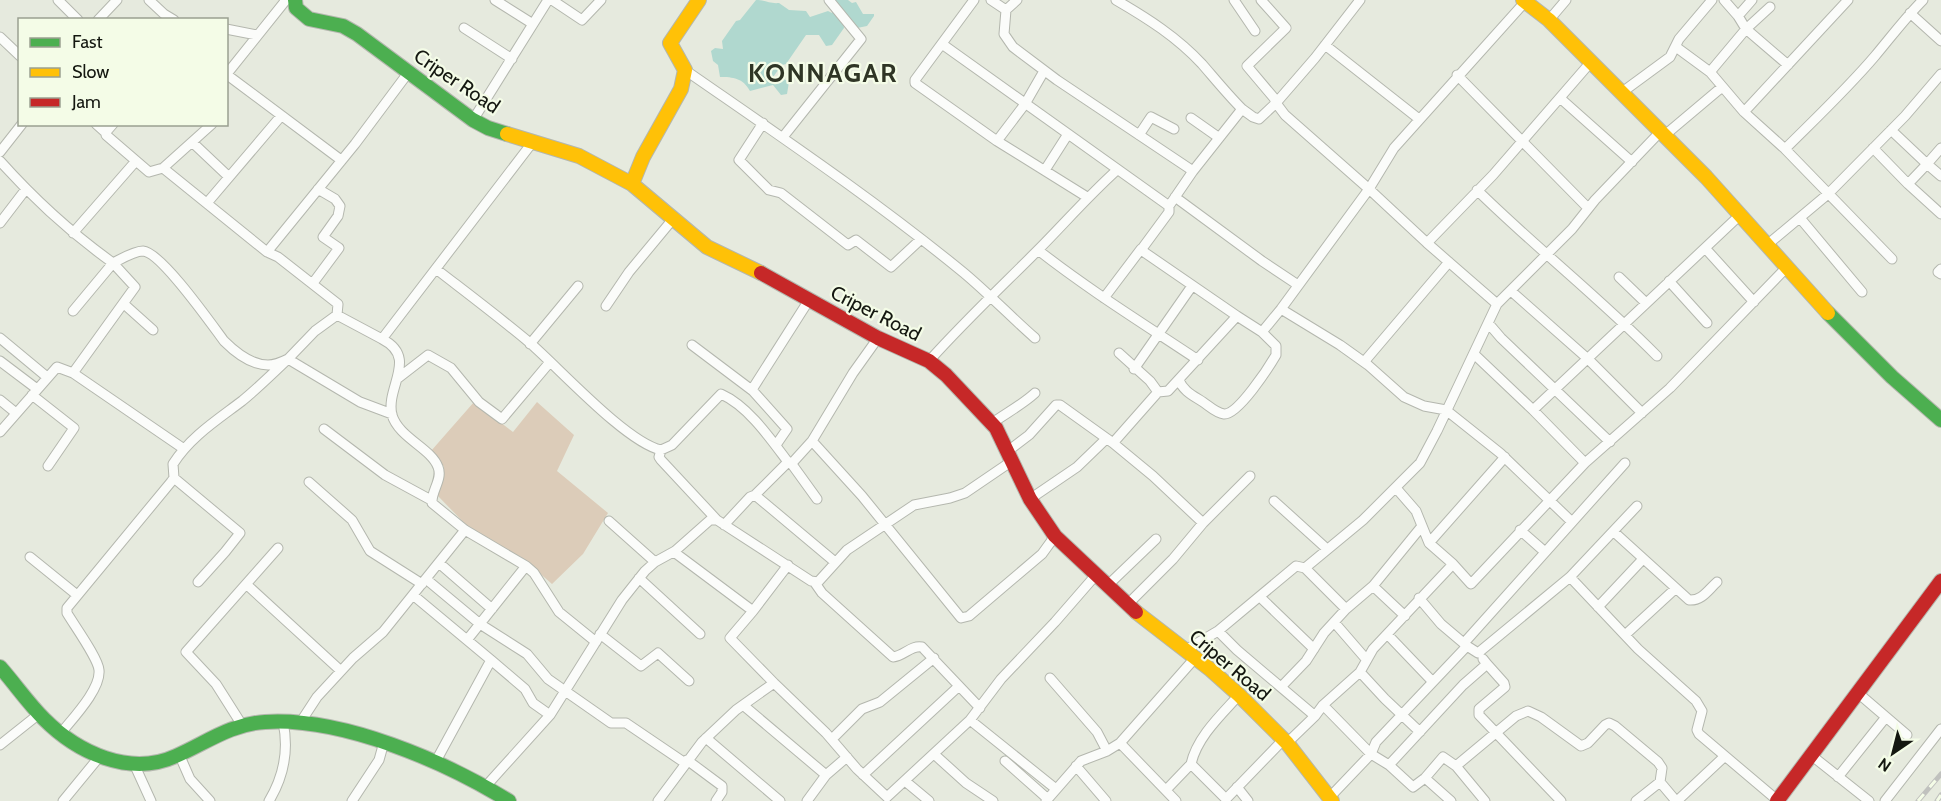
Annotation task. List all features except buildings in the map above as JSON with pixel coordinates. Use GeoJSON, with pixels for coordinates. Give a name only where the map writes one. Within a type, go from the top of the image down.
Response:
{"type":"FeatureCollection","features":[{"type":"Feature","properties":{"kind":"street"},"geometry":{"type":"LineString","coordinates":[[58,0],[76,18]]}},
{"type":"Feature","properties":{"kind":"street"},"geometry":{"type":"LineString","coordinates":[[100,18],[117,0]]}},
{"type":"Feature","properties":{"kind":"street"},"geometry":{"type":"LineString","coordinates":[[149,0],[171,18]]}},
{"type":"Feature","properties":{"kind":"street"},"geometry":{"type":"LineString","coordinates":[[228,74],[286,0]]}},
{"type":"Feature","properties":{"kind":"street","name":"Criper Road"},"geometry":{"type":"LineString","coordinates":[[295,0],[296,8],[307,18],[343,26],[357,34],[473,120],[488,128],[532,143],[579,156],[633,184],[707,247],[757,271],[878,338],[929,361],[946,375],[991,424],[1010,456],[1030,499],[1055,536],[1127,604],[1239,695],[1286,741],[1330,800]]}},
{"type":"Feature","properties":{"kind":"street"},"geometry":{"type":"LineString","coordinates":[[495,0],[533,24]]}},
{"type":"Feature","properties":{"kind":"street"},"geometry":{"type":"LineString","coordinates":[[473,120],[550,0],[582,20],[601,0]]}},
{"type":"Feature","properties":{"kind":"street"},"geometry":{"type":"LineString","coordinates":[[699,0],[670,44],[685,70],[862,194],[966,275],[1035,338]]}},
{"type":"Feature","properties":{"kind":"street"},"geometry":{"type":"LineString","coordinates":[[783,137],[861,39],[830,0]]}},
{"type":"Feature","properties":{"kind":"street"},"geometry":{"type":"LineString","coordinates":[[974,0],[915,83],[997,141],[1087,197]]}},
{"type":"Feature","properties":{"kind":"street"},"geometry":{"type":"LineString","coordinates":[[992,0],[1006,10]]}},
{"type":"Feature","properties":{"kind":"street"},"geometry":{"type":"LineString","coordinates":[[1017,0],[1006,10],[1004,27],[1007,40],[1044,71],[1193,171]]}},
{"type":"Feature","properties":{"kind":"street"},"geometry":{"type":"LineString","coordinates":[[1116,0],[1177,40],[1242,109],[1259,119],[1276,103],[1360,0]]}},
{"type":"Feature","properties":{"kind":"street"},"geometry":{"type":"LineString","coordinates":[[1234,0],[1256,32]]}},
{"type":"Feature","properties":{"kind":"street"},"geometry":{"type":"LineString","coordinates":[[1261,0],[1286,27],[1247,66],[1285,115],[1497,304]]}},
{"type":"Feature","properties":{"kind":"street"},"geometry":{"type":"LineString","coordinates":[[1549,20],[1566,0]]}},
{"type":"Feature","properties":{"kind":"street"},"geometry":{"type":"LineString","coordinates":[[1621,93],[1673,54],[1679,39],[1712,0]]}},
{"type":"Feature","properties":{"kind":"street"},"geometry":{"type":"LineString","coordinates":[[1724,0],[1746,29],[1788,65]]}},
{"type":"Feature","properties":{"kind":"street"},"geometry":{"type":"LineString","coordinates":[[1738,16],[1752,0]]}},
{"type":"Feature","properties":{"kind":"street"},"geometry":{"type":"LineString","coordinates":[[1744,112],[1848,0]]}},
{"type":"Feature","properties":{"kind":"street"},"geometry":{"type":"LineString","coordinates":[[1262,332],[1370,189],[1394,148],[1524,1],[1549,20],[1663,133],[1821,306],[1892,377],[1941,420]]}},
{"type":"Feature","properties":{"kind":"street"},"geometry":{"type":"LineString","coordinates":[[1785,149],[1848,86],[1918,2]]}},
{"type":"Feature","properties":{"kind":"street"},"geometry":{"type":"LineString","coordinates":[[1710,72],[1746,29],[1770,7]]}},
{"type":"Feature","properties":{"kind":"street"},"geometry":{"type":"LineString","coordinates":[[1910,12],[1941,41]]}},
{"type":"Feature","properties":{"kind":"street"},"geometry":{"type":"LineString","coordinates":[[464,28],[512,59]]}},
{"type":"Feature","properties":{"kind":"street"},"geometry":{"type":"LineString","coordinates":[[228,29],[257,35]]}},
{"type":"Feature","properties":{"kind":"street"},"geometry":{"type":"LineString","coordinates":[[0,37],[18,54]]}},
{"type":"Feature","properties":{"kind":"street"},"geometry":{"type":"LineString","coordinates":[[942,44],[1169,206]]}},
{"type":"Feature","properties":{"kind":"street"},"geometry":{"type":"LineString","coordinates":[[1325,45],[1419,119]]}},
{"type":"Feature","properties":{"kind":"street"},"geometry":{"type":"LineString","coordinates":[[1676,47],[1710,72],[1744,112],[1785,149],[1892,259]]}},
{"type":"Feature","properties":{"kind":"street"},"geometry":{"type":"LineString","coordinates":[[1427,243],[1522,142],[1590,63]]}},
{"type":"Feature","properties":{"kind":"street"},"geometry":{"type":"LineString","coordinates":[[633,184],[647,150],[681,89],[685,70]]}},
{"type":"Feature","properties":{"kind":"street"},"geometry":{"type":"LineString","coordinates":[[997,141],[1025,104],[1044,71]]}},
{"type":"Feature","properties":{"kind":"street"},"geometry":{"type":"LineString","coordinates":[[267,252],[408,72]]}},
{"type":"Feature","properties":{"kind":"street"},"geometry":{"type":"LineString","coordinates":[[1767,245],[1828,194],[1891,130],[1941,74]]}},
{"type":"Feature","properties":{"kind":"street"},"geometry":{"type":"LineString","coordinates":[[1457,75],[1588,208]]}},
{"type":"Feature","properties":{"kind":"street"},"geometry":{"type":"LineString","coordinates":[[228,76],[341,160]]}},
{"type":"Feature","properties":{"kind":"street"},"geometry":{"type":"LineString","coordinates":[[1305,568],[1363,519],[1420,463],[1497,304],[1572,229],[1588,208],[1632,162],[1663,133],[1722,87]]}},
{"type":"Feature","properties":{"kind":"street"},"geometry":{"type":"LineString","coordinates":[[1560,98],[1632,162]]}},
{"type":"Feature","properties":{"kind":"street"},"geometry":{"type":"LineString","coordinates":[[1104,298],[1169,212],[1169,206],[1193,171],[1242,109]]}},
{"type":"Feature","properties":{"kind":"street"},"geometry":{"type":"LineString","coordinates":[[207,203],[281,116]]}},
{"type":"Feature","properties":{"kind":"street"},"geometry":{"type":"LineString","coordinates":[[1139,135],[1151,117],[1174,129]]}},
{"type":"Feature","properties":{"kind":"street"},"geometry":{"type":"LineString","coordinates":[[1191,118],[1218,137]]}},
{"type":"Feature","properties":{"kind":"street"},"geometry":{"type":"LineString","coordinates":[[763,123],[739,160],[769,190],[781,193],[848,244],[857,240],[891,267],[920,240]]}},
{"type":"Feature","properties":{"kind":"street"},"geometry":{"type":"LineString","coordinates":[[0,152],[20,126]]}},
{"type":"Feature","properties":{"kind":"street"},"geometry":{"type":"LineString","coordinates":[[98,126],[135,162],[149,172],[163,168],[210,126]]}},
{"type":"Feature","properties":{"kind":"street"},"geometry":{"type":"LineString","coordinates":[[106,133],[111,126]]}},
{"type":"Feature","properties":{"kind":"street"},"geometry":{"type":"LineString","coordinates":[[1891,130],[1941,176]]}},
{"type":"Feature","properties":{"kind":"street"},"geometry":{"type":"LineString","coordinates":[[1045,170],[1068,135]]}},
{"type":"Feature","properties":{"kind":"street"},"geometry":{"type":"LineString","coordinates":[[192,142],[230,177]]}},
{"type":"Feature","properties":{"kind":"street"},"geometry":{"type":"LineString","coordinates":[[382,339],[532,143]]}},
{"type":"Feature","properties":{"kind":"street"},"geometry":{"type":"LineString","coordinates":[[1873,148],[1941,214]]}},
{"type":"Feature","properties":{"kind":"street"},"geometry":{"type":"LineString","coordinates":[[1908,184],[1941,148]]}},
{"type":"Feature","properties":{"kind":"street"},"geometry":{"type":"LineString","coordinates":[[0,161],[73,233],[113,263],[135,287],[73,373]]}},
{"type":"Feature","properties":{"kind":"street"},"geometry":{"type":"LineString","coordinates":[[73,233],[135,162]]}},
{"type":"Feature","properties":{"kind":"street"},"geometry":{"type":"LineString","coordinates":[[61,733],[90,696],[99,676],[98,666],[66,613],[67,608],[174,478],[173,464],[184,449],[207,426],[243,401],[315,331],[337,315],[338,304],[314,283],[278,257],[267,252],[163,168]]}},
{"type":"Feature","properties":{"kind":"street"},"geometry":{"type":"LineString","coordinates":[[929,361],[1087,197],[1117,170]]}},
{"type":"Feature","properties":{"kind":"street"},"geometry":{"type":"LineString","coordinates":[[0,223],[26,189]]}},
{"type":"Feature","properties":{"kind":"street"},"geometry":{"type":"LineString","coordinates":[[314,283],[339,248],[323,237],[338,216],[340,207],[334,199],[318,189]]}},
{"type":"Feature","properties":{"kind":"street"},"geometry":{"type":"LineString","coordinates":[[1477,190],[1516,229],[1624,323],[1657,356]]}},
{"type":"Feature","properties":{"kind":"street"},"geometry":{"type":"LineString","coordinates":[[1175,197],[1298,285]]}},
{"type":"Feature","properties":{"kind":"street"},"geometry":{"type":"LineString","coordinates":[[1533,410],[1740,215]]}},
{"type":"Feature","properties":{"kind":"street"},"geometry":{"type":"LineString","coordinates":[[1800,218],[1862,292]]}},
{"type":"Feature","properties":{"kind":"street"},"geometry":{"type":"LineString","coordinates":[[606,306],[629,272],[673,219]]}},
{"type":"Feature","properties":{"kind":"street"},"geometry":{"type":"LineString","coordinates":[[1705,248],[1754,303]]}},
{"type":"Feature","properties":{"kind":"street"},"geometry":{"type":"LineString","coordinates":[[1141,249],[1262,332],[1275,346],[1276,355],[1240,405],[1231,413],[1223,414],[1216,411],[1186,391],[1179,380]]}},
{"type":"Feature","properties":{"kind":"street"},"geometry":{"type":"LineString","coordinates":[[1038,250],[1104,298],[1198,360]]}},
{"type":"Feature","properties":{"kind":"street"},"geometry":{"type":"LineString","coordinates":[[73,311],[113,263],[138,252],[147,252],[171,273],[224,341],[244,357],[267,365],[288,359],[331,386],[367,405],[392,414]]}},
{"type":"Feature","properties":{"kind":"street"},"geometry":{"type":"LineString","coordinates":[[1364,362],[1449,262]]}},
{"type":"Feature","properties":{"kind":"street"},"geometry":{"type":"LineString","coordinates":[[1396,488],[1416,511],[1429,543],[1471,584],[1585,463],[1670,388],[1787,267]]}},
{"type":"Feature","properties":{"kind":"street"},"geometry":{"type":"LineString","coordinates":[[435,269],[530,344],[612,418],[646,445],[661,450],[672,445],[721,394],[745,412],[776,446],[817,499]]}},
{"type":"Feature","properties":{"kind":"street"},"geometry":{"type":"LineString","coordinates":[[1941,269],[1938,272],[1941,274]]}},
{"type":"Feature","properties":{"kind":"street"},"geometry":{"type":"LineString","coordinates":[[1619,277],[1646,303]]}},
{"type":"Feature","properties":{"kind":"street"},"geometry":{"type":"LineString","coordinates":[[1669,281],[1707,323]]}},
{"type":"Feature","properties":{"kind":"street"},"geometry":{"type":"LineString","coordinates":[[530,344],[578,286]]}},
{"type":"Feature","properties":{"kind":"street"},"geometry":{"type":"LineString","coordinates":[[1134,369],[1192,286]]}},
{"type":"Feature","properties":{"kind":"street"},"geometry":{"type":"LineString","coordinates":[[1511,291],[1588,359],[1642,413]]}},
{"type":"Feature","properties":{"kind":"street"},"geometry":{"type":"LineString","coordinates":[[753,391],[809,300]]}},
{"type":"Feature","properties":{"kind":"street"},"geometry":{"type":"LineString","coordinates":[[124,304],[153,330]]}},
{"type":"Feature","properties":{"kind":"street"},"geometry":{"type":"LineString","coordinates":[[1281,309],[1364,362],[1404,397],[1424,406],[1446,410],[1505,458],[1572,522]]}},
{"type":"Feature","properties":{"kind":"street"},"geometry":{"type":"LineString","coordinates":[[337,315],[393,345],[398,353],[392,414],[402,431],[434,460],[439,469],[439,478],[431,500]]}},
{"type":"Feature","properties":{"kind":"street"},"geometry":{"type":"LineString","coordinates":[[1030,499],[1110,441],[1158,392],[1167,392],[1237,316]]}},
{"type":"Feature","properties":{"kind":"street"},"geometry":{"type":"LineString","coordinates":[[1489,324],[1610,442]]}},
{"type":"Feature","properties":{"kind":"street"},"geometry":{"type":"LineString","coordinates":[[0,338],[48,377]]}},
{"type":"Feature","properties":{"kind":"street"},"geometry":{"type":"LineString","coordinates":[[720,522],[750,496],[755,495],[812,441],[853,373],[878,338]]}},
{"type":"Feature","properties":{"kind":"street"},"geometry":{"type":"LineString","coordinates":[[692,345],[753,391],[787,429],[776,446]]}},
{"type":"Feature","properties":{"kind":"street"},"geometry":{"type":"LineString","coordinates":[[1119,353],[1134,369],[1150,381],[1158,392]]}},
{"type":"Feature","properties":{"kind":"street"},"geometry":{"type":"LineString","coordinates":[[1474,354],[1585,463]]}},
{"type":"Feature","properties":{"kind":"street"},"geometry":{"type":"LineString","coordinates":[[397,379],[428,355],[451,368],[481,403],[502,419],[550,362]]}},
{"type":"Feature","properties":{"kind":"street"},"geometry":{"type":"LineString","coordinates":[[0,361],[74,428],[48,466]]}},
{"type":"Feature","properties":{"kind":"street"},"geometry":{"type":"LineString","coordinates":[[0,432],[58,367],[73,373],[184,449]]}},
{"type":"Feature","properties":{"kind":"street"},"geometry":{"type":"LineString","coordinates":[[991,424],[1009,410],[1024,403],[1035,393]]}},
{"type":"Feature","properties":{"kind":"street"},"geometry":{"type":"LineString","coordinates":[[0,400],[16,412]]}},
{"type":"Feature","properties":{"kind":"street"},"geometry":{"type":"LineString","coordinates":[[814,583],[821,580],[847,550],[914,505],[965,493],[1010,456],[1056,405],[1060,405],[1110,441],[1153,476],[1203,523]]}},
{"type":"Feature","properties":{"kind":"street"},"geometry":{"type":"LineString","coordinates":[[324,429],[383,473],[431,500],[465,530],[526,566],[534,573],[560,612],[641,666],[658,653],[689,681]]}},
{"type":"Feature","properties":{"kind":"street"},"geometry":{"type":"LineString","coordinates":[[812,441],[843,474],[957,615],[965,618],[1042,554],[1055,536]]}},
{"type":"Feature","properties":{"kind":"street"},"geometry":{"type":"LineString","coordinates":[[661,450],[659,457],[661,460],[720,522]]}},
{"type":"Feature","properties":{"kind":"street"},"geometry":{"type":"LineString","coordinates":[[1429,543],[1505,458]]}},
{"type":"Feature","properties":{"kind":"street"},"geometry":{"type":"LineString","coordinates":[[1330,800],[1371,754],[1376,742],[1465,645],[1625,463]]}},
{"type":"Feature","properties":{"kind":"street"},"geometry":{"type":"LineString","coordinates":[[1127,604],[1173,559],[1203,523],[1250,476]]}},
{"type":"Feature","properties":{"kind":"street"},"geometry":{"type":"LineString","coordinates":[[174,478],[240,534],[198,582]]}},
{"type":"Feature","properties":{"kind":"street"},"geometry":{"type":"LineString","coordinates":[[309,482],[352,519],[372,553],[424,581],[480,624],[526,654],[547,678],[611,723],[626,723],[722,786],[722,792],[716,801]]}},
{"type":"Feature","properties":{"kind":"street"},"geometry":{"type":"LineString","coordinates":[[755,495],[835,562]]}},
{"type":"Feature","properties":{"kind":"street"},"geometry":{"type":"LineString","coordinates":[[1274,501],[1327,549]]}},
{"type":"Feature","properties":{"kind":"street"},"geometry":{"type":"LineString","coordinates":[[1478,652],[1570,578],[1638,506]]}},
{"type":"Feature","properties":{"kind":"street"},"geometry":{"type":"LineString","coordinates":[[486,786],[550,715],[622,600],[639,578],[655,562],[674,552],[713,518],[814,583],[890,654],[897,657],[919,646],[934,658],[980,708]]}},
{"type":"Feature","properties":{"kind":"street"},"geometry":{"type":"LineString","coordinates":[[609,521],[655,562]]}},
{"type":"Feature","properties":{"kind":"street"},"geometry":{"type":"LineString","coordinates":[[1281,687],[1314,650],[1324,633],[1346,609],[1373,586],[1422,526]]}},
{"type":"Feature","properties":{"kind":"street"},"geometry":{"type":"LineString","coordinates":[[300,723],[317,697],[352,658],[383,632],[465,530]]}},
{"type":"Feature","properties":{"kind":"street"},"geometry":{"type":"LineString","coordinates":[[1520,530],[1545,552]]}},
{"type":"Feature","properties":{"kind":"street"},"geometry":{"type":"LineString","coordinates":[[1614,532],[1689,600],[1697,600],[1716,582]]}},
{"type":"Feature","properties":{"kind":"street"},"geometry":{"type":"LineString","coordinates":[[1107,586],[1156,539]]}},
{"type":"Feature","properties":{"kind":"street"},"geometry":{"type":"LineString","coordinates":[[242,725],[216,684],[186,652],[278,548]]}},
{"type":"Feature","properties":{"kind":"street"},"geometry":{"type":"LineString","coordinates":[[674,552],[753,611]]}},
{"type":"Feature","properties":{"kind":"street"},"geometry":{"type":"LineString","coordinates":[[30,557],[77,595]]}},
{"type":"Feature","properties":{"kind":"street"},"geometry":{"type":"LineString","coordinates":[[1599,607],[1643,559]]}},
{"type":"Feature","properties":{"kind":"street"},"geometry":{"type":"LineString","coordinates":[[439,563],[492,609]]}},
{"type":"Feature","properties":{"kind":"street"},"geometry":{"type":"LineString","coordinates":[[1191,764],[1225,800],[1360,672],[1366,659],[1419,598],[1453,564]]}},
{"type":"Feature","properties":{"kind":"street"},"geometry":{"type":"LineString","coordinates":[[788,565],[753,611],[730,636],[730,640],[832,739],[885,799],[970,720],[1001,679],[1056,622],[1095,576]]}},
{"type":"Feature","properties":{"kind":"street"},"geometry":{"type":"LineString","coordinates":[[467,640],[526,566]]}},
{"type":"Feature","properties":{"kind":"street"},"geometry":{"type":"LineString","coordinates":[[1005,761],[1047,800],[1081,761],[1107,751],[1120,743],[1190,655],[1296,566],[1305,568],[1346,609]]}},
{"type":"Feature","properties":{"kind":"street"},"geometry":{"type":"LineString","coordinates":[[639,578],[700,634]]}},
{"type":"Feature","properties":{"kind":"street"},"geometry":{"type":"LineString","coordinates":[[1570,578],[1625,635],[1696,701],[1702,711],[1697,730],[1699,734],[1777,801],[1941,581]]}},
{"type":"Feature","properties":{"kind":"street"},"geometry":{"type":"LineString","coordinates":[[246,584],[340,672]]}},
{"type":"Feature","properties":{"kind":"street"},"geometry":{"type":"LineString","coordinates":[[1373,586],[1405,616]]}},
{"type":"Feature","properties":{"kind":"street"},"geometry":{"type":"LineString","coordinates":[[1625,635],[1675,589]]}},
{"type":"Feature","properties":{"kind":"street"},"geometry":{"type":"LineString","coordinates":[[413,595],[491,660],[525,690],[533,703],[550,715]]}},
{"type":"Feature","properties":{"kind":"street"},"geometry":{"type":"LineString","coordinates":[[1260,597],[1314,650]]}},
{"type":"Feature","properties":{"kind":"street"},"geometry":{"type":"LineString","coordinates":[[1419,598],[1442,624],[1465,645],[1478,652],[1504,683],[1505,687],[1477,713],[1561,801]]}},
{"type":"Feature","properties":{"kind":"street"},"geometry":{"type":"LineString","coordinates":[[1334,622],[1366,659]]}},
{"type":"Feature","properties":{"kind":"street"},"geometry":{"type":"LineString","coordinates":[[1218,631],[1315,716]]}},
{"type":"Feature","properties":{"kind":"street"},"geometry":{"type":"LineString","coordinates":[[1388,634],[1432,681]]}},
{"type":"Feature","properties":{"kind":"street"},"geometry":{"type":"LineString","coordinates":[[832,739],[862,709],[880,702],[934,658]]}},
{"type":"Feature","properties":{"kind":"street"},"geometry":{"type":"LineString","coordinates":[[436,761],[491,660]]}},
{"type":"Feature","properties":{"kind":"street"},"geometry":{"type":"LineString","coordinates":[[1389,765],[1463,685],[1487,664]]}},
{"type":"Feature","properties":{"kind":"street"},"geometry":{"type":"LineString","coordinates":[[0,667],[39,714],[61,733],[100,756],[135,766],[164,760],[242,725],[300,723],[406,748],[486,786],[508,801]]}},
{"type":"Feature","properties":{"kind":"street"},"geometry":{"type":"LineString","coordinates":[[1360,672],[1420,732]]}},
{"type":"Feature","properties":{"kind":"street"},"geometry":{"type":"LineString","coordinates":[[1050,678],[1097,732],[1107,751]]}},
{"type":"Feature","properties":{"kind":"street"},"geometry":{"type":"LineString","coordinates":[[658,801],[706,738],[743,705],[774,683]]}},
{"type":"Feature","properties":{"kind":"street"},"geometry":{"type":"LineString","coordinates":[[863,775],[959,686]]}},
{"type":"Feature","properties":{"kind":"street"},"geometry":{"type":"LineString","coordinates":[[1858,693],[1907,735]]}},
{"type":"Feature","properties":{"kind":"street"},"geometry":{"type":"LineString","coordinates":[[1166,790],[1191,764],[1195,751],[1208,732],[1239,695]]}},
{"type":"Feature","properties":{"kind":"street"},"geometry":{"type":"LineString","coordinates":[[743,705],[826,775]]}},
{"type":"Feature","properties":{"kind":"street"},"geometry":{"type":"LineString","coordinates":[[1323,705],[1371,754],[1389,765],[1413,787],[1425,778],[1443,757],[1456,766],[1485,801]]}},
{"type":"Feature","properties":{"kind":"street"},"geometry":{"type":"LineString","coordinates":[[1456,766],[1516,716],[1528,711],[1541,717],[1581,746],[1588,743],[1605,724],[1611,724],[1628,735],[1662,768],[1660,782],[1636,801]]}},
{"type":"Feature","properties":{"kind":"street"},"geometry":{"type":"LineString","coordinates":[[0,732],[3,743],[39,714]]}},
{"type":"Feature","properties":{"kind":"street"},"geometry":{"type":"LineString","coordinates":[[1838,777],[1886,717]]}},
{"type":"Feature","properties":{"kind":"street"},"geometry":{"type":"LineString","coordinates":[[970,720],[1056,789]]}},
{"type":"Feature","properties":{"kind":"street"},"geometry":{"type":"LineString","coordinates":[[269,801],[281,777],[286,748],[283,722]]}},
{"type":"Feature","properties":{"kind":"street"},"geometry":{"type":"LineString","coordinates":[[1885,801],[1941,729]]}},
{"type":"Feature","properties":{"kind":"street"},"geometry":{"type":"LineString","coordinates":[[706,738],[780,801]]}},
{"type":"Feature","properties":{"kind":"street"},"geometry":{"type":"LineString","coordinates":[[351,801],[379,760],[384,742]]}},
{"type":"Feature","properties":{"kind":"street"},"geometry":{"type":"LineString","coordinates":[[1120,743],[1176,801]]}},
{"type":"Feature","properties":{"kind":"street"},"geometry":{"type":"LineString","coordinates":[[179,754],[193,783],[210,801]]}},
{"type":"Feature","properties":{"kind":"street"},"geometry":{"type":"LineString","coordinates":[[934,754],[966,783],[993,801]]}},
{"type":"Feature","properties":{"kind":"street"},"geometry":{"type":"LineString","coordinates":[[1811,755],[1869,801]]}},
{"type":"Feature","properties":{"kind":"street"},"geometry":{"type":"LineString","coordinates":[[63,801],[100,756]]}},
{"type":"Feature","properties":{"kind":"street"},"geometry":{"type":"LineString","coordinates":[[1660,782],[1676,801],[1725,756]]}},
{"type":"Feature","properties":{"kind":"street"},"geometry":{"type":"LineString","coordinates":[[807,801],[826,775],[847,757]]}},
{"type":"Feature","properties":{"kind":"street"},"geometry":{"type":"LineString","coordinates":[[135,766],[151,801]]}},
{"type":"Feature","properties":{"kind":"street"},"geometry":{"type":"LineString","coordinates":[[1076,766],[1106,801]]}},
{"type":"Feature","properties":{"kind":"street"},"geometry":{"type":"LineString","coordinates":[[1425,778],[1451,801]]}},
{"type":"Feature","properties":{"kind":"street"},"geometry":{"type":"LineString","coordinates":[[905,781],[929,801]]}},
{"type":"Feature","properties":{"kind":"street"},"geometry":{"type":"LineString","coordinates":[[1237,787],[1248,801]]}},
{"type":"Feature","properties":{"kind":"shaded area"},"geometry":{"type":"Polygon","coordinates":[[[474,402],[513,432],[537,402],[574,435],[557,471],[608,513],[583,554],[552,584],[521,557],[475,534],[438,496],[444,467],[431,451],[474,402]]]}},
{"type":"Feature","properties":{"kind":"water"},"geometry":{"type":"Polygon","coordinates":[[[756,0],[779,3],[789,10],[806,11],[810,17],[828,11],[832,13],[832,0],[848,0],[852,3],[856,2],[863,14],[874,14],[874,16],[867,26],[857,28],[843,20],[844,28],[832,45],[826,46],[819,35],[806,35],[786,64],[782,65],[773,77],[775,83],[784,79],[789,82],[787,94],[781,95],[773,85],[750,91],[744,83],[737,79],[720,77],[718,65],[713,61],[711,51],[715,48],[723,49],[722,41],[736,21],[740,20],[756,0]]]}},
{"type":"Feature","properties":{"kind":"railway"},"geometry":{"type":"LineString","coordinates":[[1918,801],[1941,774]]}},
{"type":"Feature","properties":{"kind":"railway"},"geometry":{"type":"LineString","coordinates":[[1937,801],[1941,795]]}},
{"type":"Feature","properties":{"kind":"traffic: fast"},"geometry":{"type":"LineString","coordinates":[[295,0],[296,8],[309,19],[343,26],[357,34],[473,120],[507,134]]}},
{"type":"Feature","properties":{"kind":"traffic: fast"},"geometry":{"type":"LineString","coordinates":[[1828,313],[1892,377],[1941,420]]}},
{"type":"Feature","properties":{"kind":"traffic: fast"},"geometry":{"type":"LineString","coordinates":[[0,667],[38,713],[58,731],[72,742],[106,758],[141,764],[159,762],[241,726],[265,722],[295,722],[359,734],[392,745],[454,771],[509,801]]}},
{"type":"Feature","properties":{"kind":"traffic: slow"},"geometry":{"type":"LineString","coordinates":[[632,184],[643,157],[681,89],[685,70],[670,43],[699,0]]}},
{"type":"Feature","properties":{"kind":"traffic: slow"},"geometry":{"type":"LineString","coordinates":[[1523,0],[1549,20],[1706,177],[1828,313]]}},
{"type":"Feature","properties":{"kind":"traffic: slow"},"geometry":{"type":"LineString","coordinates":[[507,134],[579,156],[632,184],[707,247],[761,273]]}},
{"type":"Feature","properties":{"kind":"traffic: slow"},"geometry":{"type":"LineString","coordinates":[[1136,612],[1211,670],[1239,695],[1287,743],[1332,801]]}},
{"type":"Feature","properties":{"kind":"traffic: jam"},"geometry":{"type":"LineString","coordinates":[[761,273],[878,338],[929,361],[946,375],[996,428],[1030,499],[1055,536],[1136,612]]}},
{"type":"Feature","properties":{"kind":"traffic: jam"},"geometry":{"type":"LineString","coordinates":[[1777,801],[1941,581]]}},
{"type":"Feature","properties":{"kind":"district","name":"KONNAGAR"},"geometry":{"type":"Point","coordinates":[823,73]}}]}
